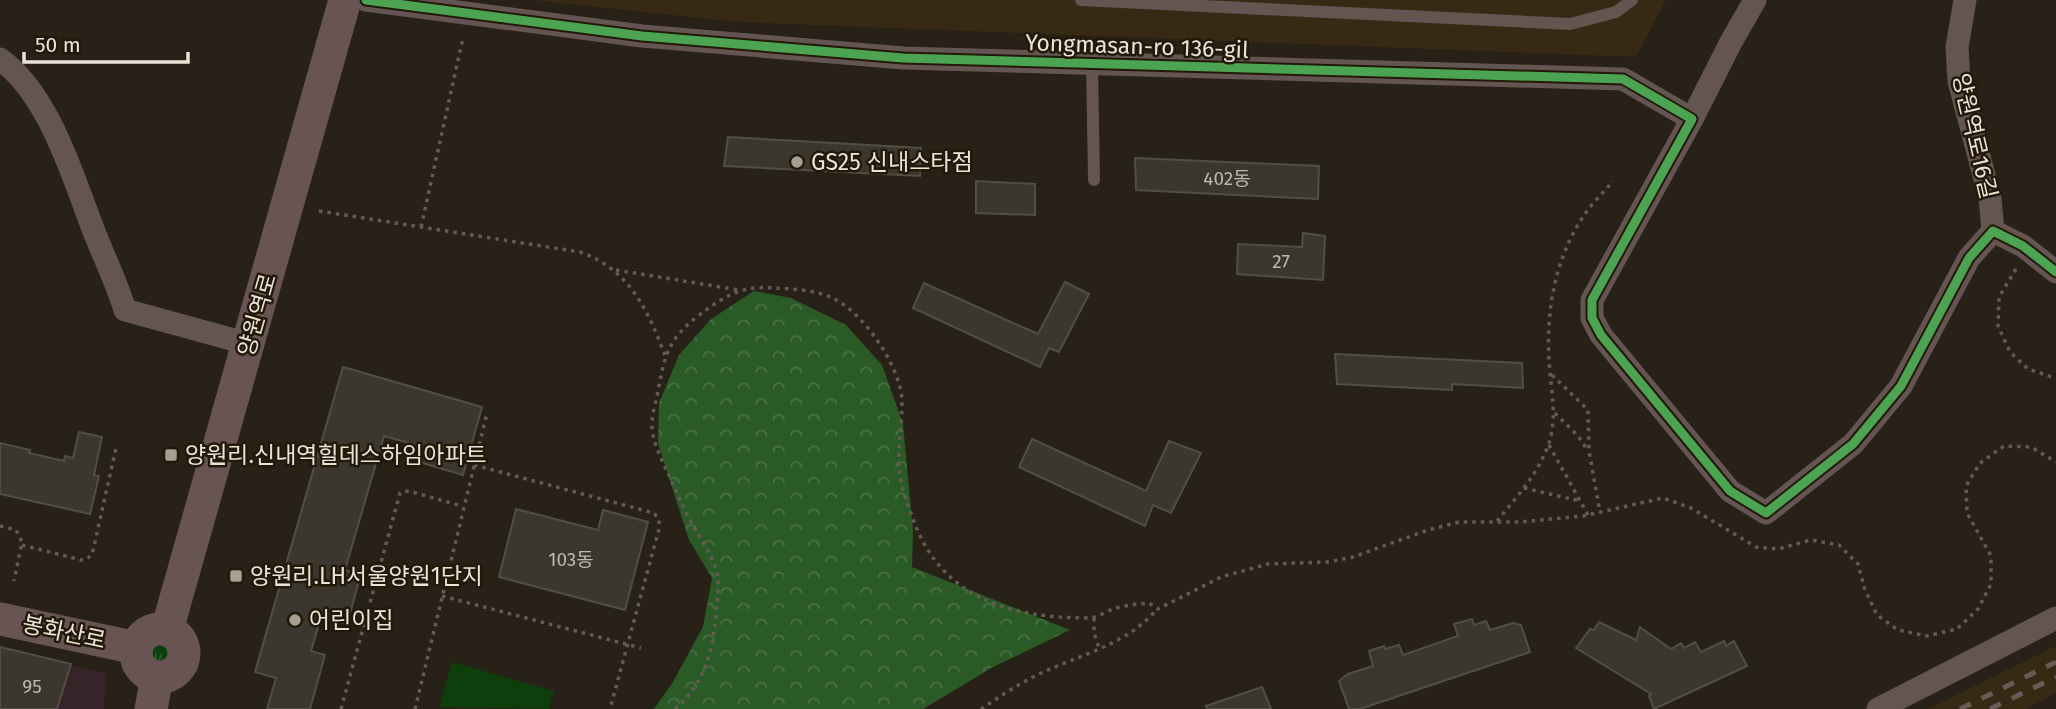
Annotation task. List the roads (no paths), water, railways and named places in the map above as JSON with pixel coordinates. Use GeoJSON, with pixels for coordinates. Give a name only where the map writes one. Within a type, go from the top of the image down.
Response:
{"type":"FeatureCollection","features":[{"type":"Feature","properties":{"kind":"street","name":"양원역로"},"geometry":{"type":"LineString","coordinates":[[167,630],[345,0]]}},
{"type":"Feature","properties":{"kind":"street","name":"Yongmasan-ro 136-gil"},"geometry":{"type":"LineString","coordinates":[[366,0],[656,37],[903,58],[1609,77],[1634,83],[1692,118]]}},
{"type":"Feature","properties":{"kind":"street"},"geometry":{"type":"LineString","coordinates":[[1755,0],[1592,300],[1592,318],[1601,335],[1730,491],[1766,513],[1853,444],[1902,386],[1969,258],[1993,231],[2023,246],[2056,272]]}},
{"type":"Feature","properties":{"kind":"street","name":"양원역로16길"},"geometry":{"type":"LineString","coordinates":[[1965,0],[1957,47],[1959,81],[1990,198],[1993,231]]}},
{"type":"Feature","properties":{"kind":"street"},"geometry":{"type":"LineString","coordinates":[[0,59],[34,96],[55,134],[125,310],[249,344]]}},
{"type":"Feature","properties":{"kind":"street"},"geometry":{"type":"LineString","coordinates":[[1878,709],[2056,618]]}},
{"type":"Feature","properties":{"kind":"street","name":"봉화산로"},"geometry":{"type":"LineString","coordinates":[[0,619],[132,647]]}},
{"type":"Feature","properties":{"kind":"street"},"geometry":{"type":"LineString","coordinates":[[167,630],[180,640],[184,655],[178,669],[164,677],[157,677],[143,670],[132,647],[152,631],[167,630]]}},
{"type":"Feature","properties":{"kind":"street"},"geometry":{"type":"LineString","coordinates":[[151,709],[157,677]]}},
{"type":"Feature","properties":{"kind":"lane"},"geometry":{"type":"LineString","coordinates":[[1081,0],[1570,24],[1616,12],[1632,0]]}},
{"type":"Feature","properties":{"kind":"lane"},"geometry":{"type":"LineString","coordinates":[[1092,64],[1094,180]]}},
{"type":"Feature","properties":{"kind":"railway"},"geometry":{"type":"LineString","coordinates":[[1960,709],[2056,662]]}},
{"type":"Feature","properties":{"kind":"railway"},"geometry":{"type":"LineString","coordinates":[[1990,709],[2056,677]]}},
{"type":"Feature","properties":{"kind":"place","name":"GS25 신내스타점"},"geometry":{"type":"Point","coordinates":[797,162]}},
{"type":"Feature","properties":{"kind":"place","name":"양원리.신내역힐데스하임아파트"},"geometry":{"type":"Point","coordinates":[171,455]}},
{"type":"Feature","properties":{"kind":"place","name":"양원리.LH서울양원1단지"},"geometry":{"type":"Point","coordinates":[236,576]}},
{"type":"Feature","properties":{"kind":"place","name":"어린이집"},"geometry":{"type":"Point","coordinates":[295,620]}}]}
